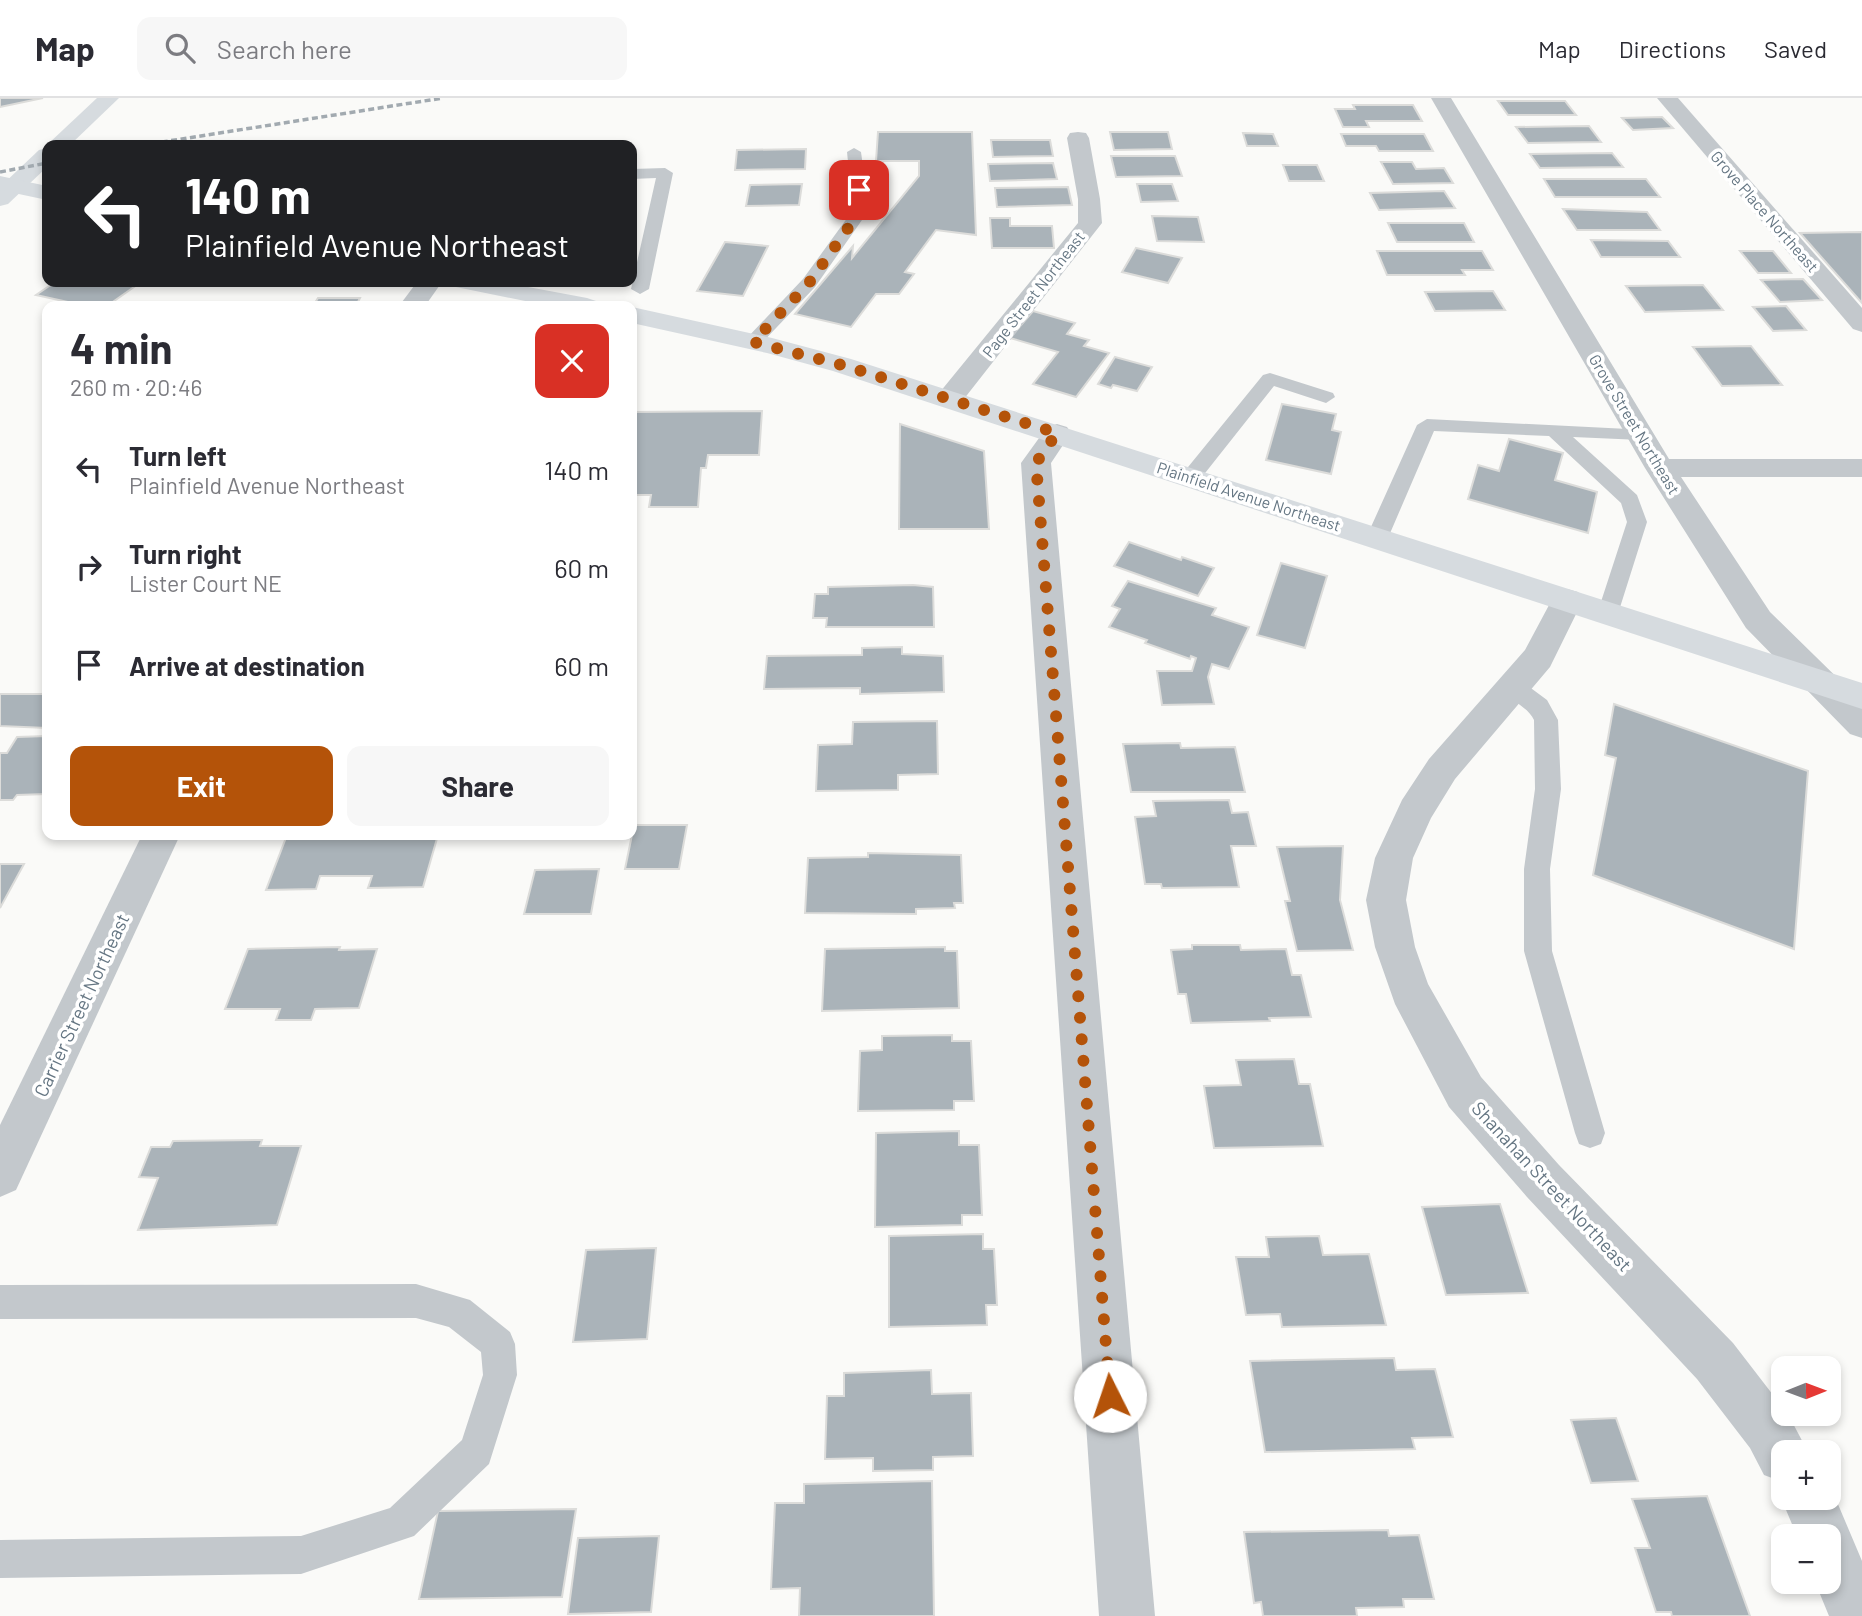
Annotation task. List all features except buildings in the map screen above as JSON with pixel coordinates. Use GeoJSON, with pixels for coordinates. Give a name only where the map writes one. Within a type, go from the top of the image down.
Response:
{"type":"FeatureCollection","features":[{"type":"Feature","properties":{"kind":"main road"},"geometry":{"type":"LineString","coordinates":[[63,140],[109,98]]}},
{"type":"Feature","properties":{"kind":"main road"},"geometry":{"type":"LineString","coordinates":[[5,189],[42,159]]}},
{"type":"Feature","properties":{"kind":"main road"},"geometry":{"type":"LineString","coordinates":[[5,189],[42,193]]}},
{"type":"Feature","properties":{"kind":"main road"},"geometry":{"type":"LineString","coordinates":[[515,287],[542,301]]}},
{"type":"Feature","properties":{"kind":"main road","name":"Plainfield Avenue Northeast"},"geometry":{"type":"LineString","coordinates":[[637,311],[842,365],[950,398],[1862,696]]}},
{"type":"Feature","properties":{"kind":"street","name":"Grove Street Northeast"},"geometry":{"type":"LineString","coordinates":[[1441,98],[1660,468],[1758,620],[1862,724]]}},
{"type":"Feature","properties":{"kind":"street","name":"Grove Place Northeast"},"geometry":{"type":"LineString","coordinates":[[1667,98],[1862,324]]}},
{"type":"Feature","properties":{"kind":"street","name":"Page Street Northeast"},"geometry":{"type":"LineString","coordinates":[[950,398],[1090,223],[1089,199],[1078,138]]}},
{"type":"Feature","properties":{"kind":"street"},"geometry":{"type":"LineString","coordinates":[[1057,433],[1036,463],[1127,1616]]}},
{"type":"Feature","properties":{"kind":"street"},"geometry":{"type":"LineString","coordinates":[[1660,468],[1862,468]]}},
{"type":"Feature","properties":{"kind":"street","name":"Shanahan Street Northeast"},"geometry":{"type":"LineString","coordinates":[[1567,600],[1538,658],[1442,769],[1415,811],[1394,858],[1386,900],[1395,947],[1409,991],[1465,1092],[1543,1181],[1715,1361],[1774,1440]]}},
{"type":"Feature","properties":{"kind":"street","name":"Carrier Street Northeast"},"geometry":{"type":"LineString","coordinates":[[0,1174],[159,840]]}},
{"type":"Feature","properties":{"kind":"street"},"geometry":{"type":"LineString","coordinates":[[1841,1577],[1857,1616]]}},
{"type":"Feature","properties":{"kind":"lane"},"geometry":{"type":"LineString","coordinates":[[753,342],[809,283],[861,210],[854,152]]}},
{"type":"Feature","properties":{"kind":"lane"},"geometry":{"type":"LineString","coordinates":[[637,174],[665,173],[637,306]]}},
{"type":"Feature","properties":{"kind":"lane"},"geometry":{"type":"LineString","coordinates":[[1191,477],[1270,379],[1326,397]]}},
{"type":"Feature","properties":{"kind":"lane"},"geometry":{"type":"LineString","coordinates":[[1377,538],[1427,425],[1641,434]]}},
{"type":"Feature","properties":{"kind":"lane"},"geometry":{"type":"LineString","coordinates":[[1554,430],[1630,500],[1637,522],[1608,614]]}},
{"type":"Feature","properties":{"kind":"lane"},"geometry":{"type":"LineString","coordinates":[[1512,686],[1539,706],[1546,720],[1548,789],[1537,869],[1538,951],[1590,1133]]}},
{"type":"Feature","properties":{"kind":"lane"},"geometry":{"type":"LineString","coordinates":[[0,1302],[416,1301],[458,1312],[498,1344],[500,1375],[476,1451],[401,1523],[301,1555],[0,1559]]}},
{"type":"Feature","properties":{"kind":"railway"},"geometry":{"type":"LineString","coordinates":[[175,140],[443,98]]}},
{"type":"Feature","properties":{"kind":"railway"},"geometry":{"type":"LineString","coordinates":[[0,172],[42,164]]}},
{"type":"Feature","properties":{"kind":"route"},"geometry":{"type":"LineString","coordinates":[[859,190],[861,210],[809,283],[753,342],[842,365],[1057,433],[1036,463],[1110,1396]]}}]}
